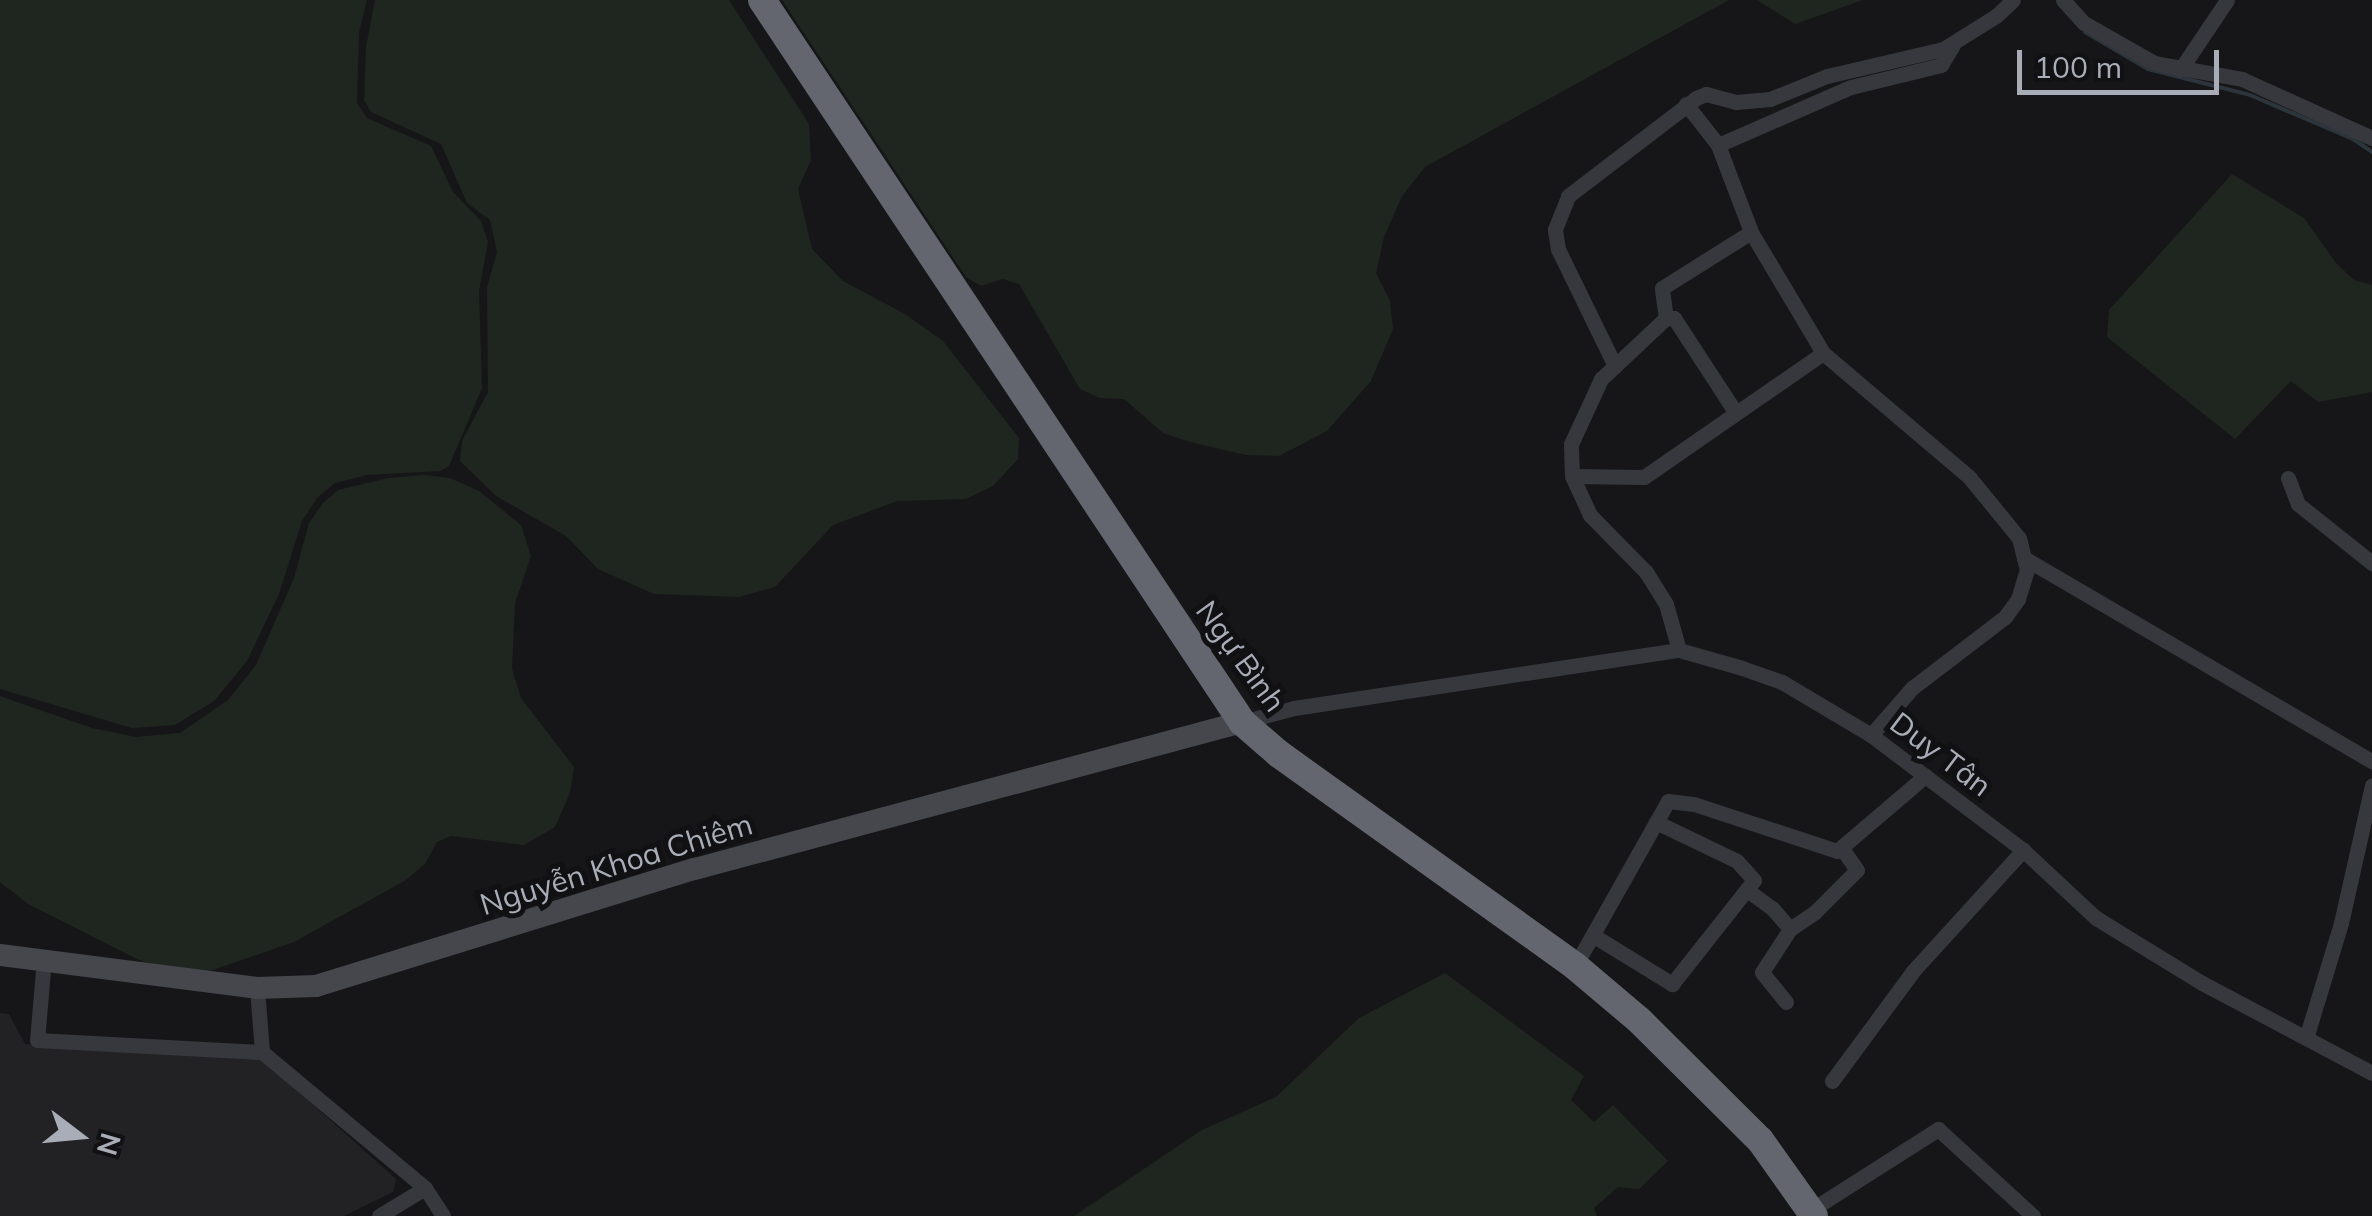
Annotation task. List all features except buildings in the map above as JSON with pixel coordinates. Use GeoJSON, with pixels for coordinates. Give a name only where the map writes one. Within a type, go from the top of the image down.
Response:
{"type":"FeatureCollection","features":[{"type":"Feature","properties":{"kind":"highway","name":"Ngự Bình"},"geometry":{"type":"LineString","coordinates":[[762,0],[1242,722],[1279,754],[1575,966],[1640,1021],[1760,1140],[1812,1213]]}},
{"type":"Feature","properties":{"kind":"street"},"geometry":{"type":"LineString","coordinates":[[1718,145],[1850,87],[1941,65],[1954,44],[2013,0]]}},
{"type":"Feature","properties":{"kind":"street"},"geometry":{"type":"LineString","coordinates":[[2063,0],[2084,22],[2136,54],[2180,70],[2252,83],[2372,138]]}},
{"type":"Feature","properties":{"kind":"street"},"geometry":{"type":"LineString","coordinates":[[2180,70],[2226,0]]}},
{"type":"Feature","properties":{"kind":"street"},"geometry":{"type":"LineString","coordinates":[[1615,366],[1563,263],[1556,230],[1558,213],[1568,196],[1686,104],[1706,94],[1736,102],[1770,99],[1827,76],[1954,44]]}},
{"type":"Feature","properties":{"kind":"street"},"geometry":{"type":"LineString","coordinates":[[1686,104],[1718,145],[1752,232],[1823,354],[1968,477],[2020,538],[2027,570],[2018,599],[2005,617],[1912,688],[1871,735]]}},
{"type":"Feature","properties":{"kind":"street"},"geometry":{"type":"LineString","coordinates":[[1666,318],[1662,288],[1752,232]]}},
{"type":"Feature","properties":{"kind":"street"},"geometry":{"type":"LineString","coordinates":[[1679,650],[1666,604],[1636,559],[1590,515],[1572,476],[1572,444],[1600,378],[1666,318],[1674,318],[1736,413]]}},
{"type":"Feature","properties":{"kind":"street"},"geometry":{"type":"LineString","coordinates":[[1572,476],[1644,477],[1823,354]]}},
{"type":"Feature","properties":{"kind":"street"},"geometry":{"type":"LineString","coordinates":[[2288,478],[2298,504],[2372,563]]}},
{"type":"Feature","properties":{"kind":"street"},"geometry":{"type":"LineString","coordinates":[[2024,558],[2372,761]]}},
{"type":"Feature","properties":{"kind":"street","name":"Duy Tân"},"geometry":{"type":"LineString","coordinates":[[1242,722],[1294,708],[1679,650],[1782,682],[1871,735],[2024,850],[2096,918],[2202,984],[2307,1035],[2372,1073]]}},
{"type":"Feature","properties":{"kind":"street","name":"Nguyễn Khoa Chiêm"},"geometry":{"type":"LineString","coordinates":[[0,955],[257,988],[316,986],[695,869],[1242,722]]}},
{"type":"Feature","properties":{"kind":"street"},"geometry":{"type":"LineString","coordinates":[[1842,850],[1925,776]]}},
{"type":"Feature","properties":{"kind":"street"},"geometry":{"type":"LineString","coordinates":[[2307,1035],[2341,923],[2371,794]]}},
{"type":"Feature","properties":{"kind":"street"},"geometry":{"type":"LineString","coordinates":[[1575,966],[1668,800],[1694,804],[1842,850],[1857,870],[1815,912],[1790,929],[1762,972],[1786,1002]]}},
{"type":"Feature","properties":{"kind":"street"},"geometry":{"type":"LineString","coordinates":[[1594,936],[1672,984],[1754,880],[1737,861],[1656,822]]}},
{"type":"Feature","properties":{"kind":"street"},"geometry":{"type":"LineString","coordinates":[[1832,1081],[1913,971],[2024,850]]}},
{"type":"Feature","properties":{"kind":"street"},"geometry":{"type":"LineString","coordinates":[[1747,890],[1772,908],[1790,929]]}},
{"type":"Feature","properties":{"kind":"street"},"geometry":{"type":"LineString","coordinates":[[44,959],[38,1040],[262,1052],[425,1188],[443,1216]]}},
{"type":"Feature","properties":{"kind":"street"},"geometry":{"type":"LineString","coordinates":[[257,988],[262,1052]]}},
{"type":"Feature","properties":{"kind":"street"},"geometry":{"type":"LineString","coordinates":[[1812,1213],[1938,1129],[2033,1216]]}},
{"type":"Feature","properties":{"kind":"street"},"geometry":{"type":"LineString","coordinates":[[379,1216],[425,1188]]}},
{"type":"Feature","properties":{"kind":"shaded area"},"geometry":{"type":"Polygon","coordinates":[[[0,0],[367,0],[359,32],[357,103],[367,118],[431,146],[453,192],[481,221],[488,242],[479,291],[482,388],[449,466],[440,471],[367,475],[335,483],[317,498],[302,521],[279,594],[247,661],[214,701],[175,725],[132,728],[0,689],[0,0]]]}},
{"type":"Feature","properties":{"kind":"shaded area"},"geometry":{"type":"Polygon","coordinates":[[[375,0],[729,0],[809,124],[811,160],[798,189],[812,249],[843,281],[905,314],[943,341],[1019,438],[1018,459],[993,486],[966,499],[897,501],[833,525],[775,587],[739,597],[654,594],[598,569],[566,536],[496,496],[460,461],[462,441],[488,392],[487,287],[497,252],[490,220],[467,203],[441,144],[371,112],[364,100],[366,47],[375,0]]]}},
{"type":"Feature","properties":{"kind":"shaded area"},"geometry":{"type":"Polygon","coordinates":[[[782,0],[1729,0],[1425,167],[1402,196],[1384,237],[1376,273],[1390,301],[1393,329],[1371,381],[1327,431],[1279,456],[1246,455],[1163,433],[1124,399],[1100,398],[1080,389],[1019,284],[1003,279],[981,286],[966,277],[782,0]]]}},
{"type":"Feature","properties":{"kind":"shaded area"},"geometry":{"type":"Polygon","coordinates":[[[1757,0],[1863,0],[1795,24],[1757,0]]]}},
{"type":"Feature","properties":{"kind":"shaded area"},"geometry":{"type":"Polygon","coordinates":[[[2232,174],[2304,218],[2336,263],[2354,280],[2372,285],[2372,392],[2318,402],[2291,381],[2235,439],[2107,337],[2109,310],[2232,174]]]}},
{"type":"Feature","properties":{"kind":"shaded area"},"geometry":{"type":"Polygon","coordinates":[[[388,478],[450,478],[479,491],[521,525],[531,556],[515,603],[512,669],[521,698],[574,767],[570,793],[555,827],[524,845],[451,836],[437,842],[425,864],[406,880],[294,942],[207,972],[179,971],[139,960],[28,904],[0,882],[0,696],[92,728],[136,737],[180,733],[228,700],[256,665],[294,578],[309,523],[323,503],[338,490],[388,478]]]}},
{"type":"Feature","properties":{"kind":"shaded area"},"geometry":{"type":"Polygon","coordinates":[[[1445,973],[1584,1076],[1571,1100],[1594,1122],[1613,1105],[1668,1161],[1639,1189],[1618,1187],[1594,1208],[1597,1216],[1074,1216],[1202,1130],[1276,1097],[1359,1018],[1445,973]]]}},
{"type":"Feature","properties":{"kind":"shaded area"},"geometry":{"type":"Polygon","coordinates":[[[0,1013],[9,1014],[25,1044],[261,1058],[396,1179],[393,1192],[344,1216],[0,1216],[0,1013]]]}},
{"type":"Feature","properties":{"kind":"waterway"},"geometry":{"type":"LineString","coordinates":[[2085,32],[2148,69],[2250,95],[2353,139],[2372,152]]}}]}
